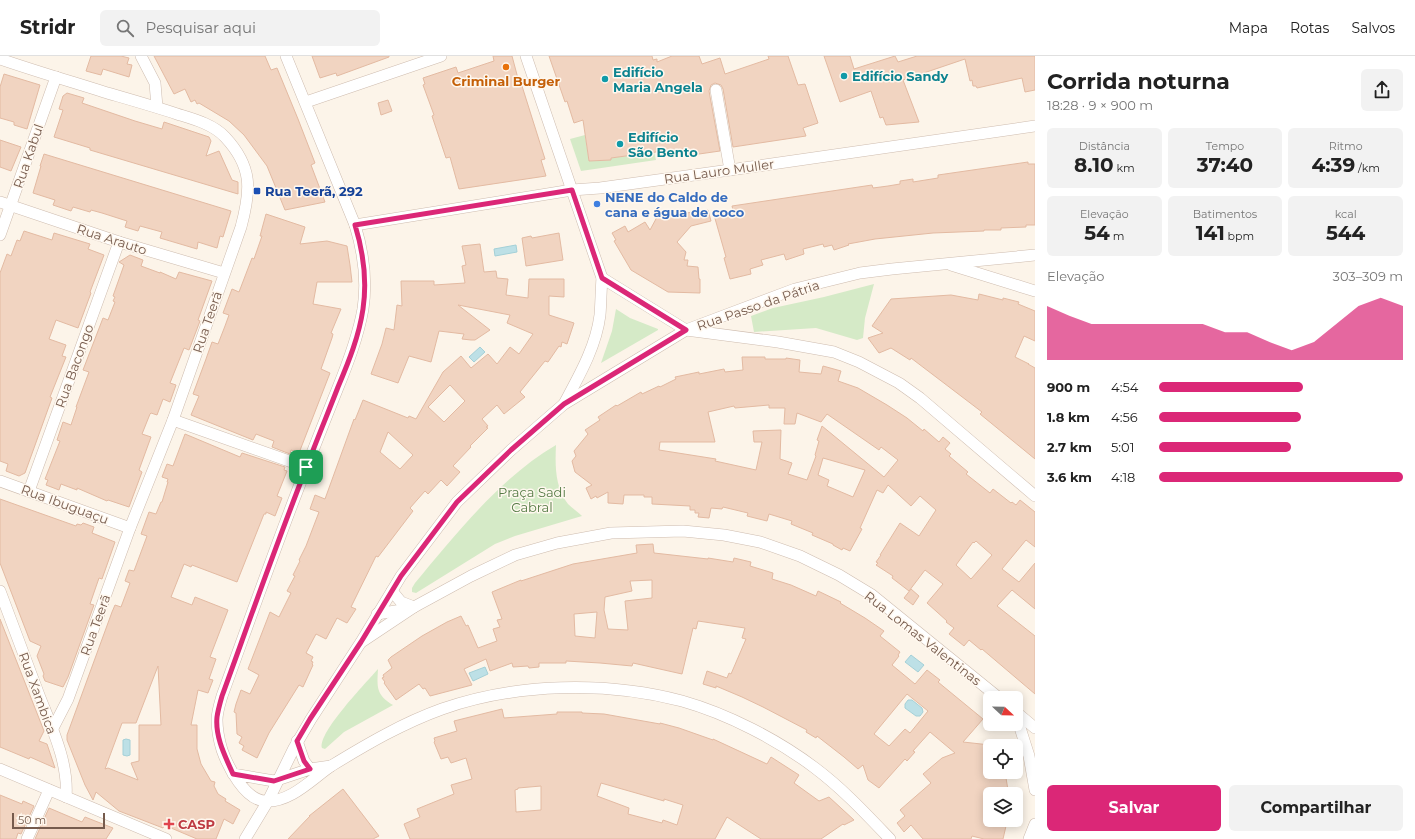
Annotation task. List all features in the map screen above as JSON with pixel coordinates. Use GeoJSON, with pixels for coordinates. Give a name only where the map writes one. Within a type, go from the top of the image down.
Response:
{"type":"FeatureCollection","features":[{"type":"Feature","properties":{"kind":"street"},"geometry":{"type":"LineString","coordinates":[[141,56],[155,83],[157,107]]}},
{"type":"Feature","properties":{"kind":"street"},"geometry":{"type":"LineString","coordinates":[[286,56],[355,225],[362,258],[364,284],[363,307],[359,332],[350,358],[306,467],[222,696],[217,718],[218,732],[222,749],[238,782],[249,793],[264,801],[288,796],[300,790],[331,766],[372,741],[415,720],[442,709],[482,697],[532,690],[584,687],[637,692],[681,701],[705,708],[746,726],[775,742],[816,768],[857,805],[890,839]]}},
{"type":"Feature","properties":{"kind":"street"},"geometry":{"type":"LineString","coordinates":[[306,102],[441,56]]}},
{"type":"Feature","properties":{"kind":"street"},"geometry":{"type":"LineString","coordinates":[[526,56],[602,278],[600,315],[594,339],[584,364],[564,404]]}},
{"type":"Feature","properties":{"kind":"street","name":"Rua Teerã"},"geometry":{"type":"LineString","coordinates":[[0,59],[157,107],[196,120],[211,127],[224,136],[237,151],[247,172],[249,192],[247,208],[241,227],[173,420],[130,528],[68,699],[52,730]]}},
{"type":"Feature","properties":{"kind":"street","name":"Rua Kabul"},"geometry":{"type":"LineString","coordinates":[[0,235],[56,77]]}},
{"type":"Feature","properties":{"kind":"street"},"geometry":{"type":"LineString","coordinates":[[716,90],[730,170]]}},
{"type":"Feature","properties":{"kind":"street","name":"Rua Lauro Muller"},"geometry":{"type":"LineString","coordinates":[[355,225],[572,190],[600,188],[1035,126]]}},
{"type":"Feature","properties":{"kind":"street","name":"Rua Arauto"},"geometry":{"type":"LineString","coordinates":[[0,202],[119,242],[224,273]]}},
{"type":"Feature","properties":{"kind":"street","name":"Rua Bacongo"},"geometry":{"type":"LineString","coordinates":[[29,491],[119,242]]}},
{"type":"Feature","properties":{"kind":"street","name":"Rua Passo da Pátria"},"geometry":{"type":"LineString","coordinates":[[245,839],[268,801],[297,741],[310,719],[361,642],[401,576],[457,502],[511,450],[564,404],[686,330],[795,289],[867,272],[1035,256]]}},
{"type":"Feature","properties":{"kind":"street"},"geometry":{"type":"LineString","coordinates":[[944,264],[1035,291]]}},
{"type":"Feature","properties":{"kind":"street"},"geometry":{"type":"LineString","coordinates":[[602,278],[686,330],[834,352],[859,362],[899,383],[920,398],[1035,496]]}},
{"type":"Feature","properties":{"kind":"street"},"geometry":{"type":"LineString","coordinates":[[173,420],[306,467]]}},
{"type":"Feature","properties":{"kind":"street","name":"Rua Ibuguaçu"},"geometry":{"type":"LineString","coordinates":[[0,481],[130,528]]}},
{"type":"Feature","properties":{"kind":"street","name":"Rua Lomas Valentinas"},"geometry":{"type":"LineString","coordinates":[[361,642],[414,607],[471,576],[515,555],[556,543],[611,533],[683,531],[724,535],[760,542],[800,556],[839,575],[872,595],[990,691]]}},
{"type":"Feature","properties":{"kind":"street","name":"Rua Xambica"},"geometry":{"type":"LineString","coordinates":[[0,591],[52,730],[64,768],[67,786],[66,797]]}},
{"type":"Feature","properties":{"kind":"street"},"geometry":{"type":"LineString","coordinates":[[392,591],[401,602],[414,607]]}},
{"type":"Feature","properties":{"kind":"street","name":"Rua Lomas Valentinas"},"geometry":{"type":"LineString","coordinates":[[378,614],[414,607]]}},
{"type":"Feature","properties":{"kind":"street"},"geometry":{"type":"LineString","coordinates":[[1023,719],[1035,728]]}},
{"type":"Feature","properties":{"kind":"street"},"geometry":{"type":"LineString","coordinates":[[1021,731],[1029,756],[1035,790]]}},
{"type":"Feature","properties":{"kind":"street"},"geometry":{"type":"LineString","coordinates":[[297,741],[304,761],[310,769]]}},
{"type":"Feature","properties":{"kind":"street"},"geometry":{"type":"LineString","coordinates":[[233,774],[274,781],[310,769],[331,766]]}},
{"type":"Feature","properties":{"kind":"street"},"geometry":{"type":"LineString","coordinates":[[0,770],[166,839]]}},
{"type":"Feature","properties":{"kind":"street"},"geometry":{"type":"LineString","coordinates":[[27,839],[49,790]]}},
{"type":"Feature","properties":{"kind":"street"},"geometry":{"type":"LineString","coordinates":[[1029,839],[1035,824]]}},
{"type":"Feature","properties":{"kind":"green space"},"geometry":{"type":"Polygon","coordinates":[[[585,135],[589,161],[611,160],[611,158],[654,152],[656,160],[581,171],[570,139],[585,135]]]}},
{"type":"Feature","properties":{"kind":"green space"},"geometry":{"type":"Polygon","coordinates":[[[874,284],[865,318],[863,338],[857,340],[816,328],[754,332],[751,316],[773,308],[874,284]]]}},
{"type":"Feature","properties":{"kind":"green space"},"geometry":{"type":"Polygon","coordinates":[[[616,309],[630,318],[658,330],[601,363],[612,331],[616,309]]]}},
{"type":"Feature","properties":{"kind":"green space","name":"Praça Sadi Cabral"},"geometry":{"type":"Polygon","coordinates":[[[556,445],[556,468],[560,491],[568,504],[582,516],[515,536],[495,544],[416,593],[412,592],[412,588],[415,583],[480,508],[516,473],[556,445]]]}},
{"type":"Feature","properties":{"kind":"green space"},"geometry":{"type":"Polygon","coordinates":[[[378,669],[379,690],[383,698],[393,705],[344,732],[325,749],[322,748],[323,741],[335,719],[354,695],[378,669]]]}},
{"type":"Feature","properties":{"kind":"water"},"geometry":{"type":"Polygon","coordinates":[[[516,245],[517,252],[495,256],[494,249],[516,245]]]}},
{"type":"Feature","properties":{"kind":"water"},"geometry":{"type":"Polygon","coordinates":[[[480,347],[485,352],[474,362],[469,357],[480,347]]]}},
{"type":"Feature","properties":{"kind":"water"},"geometry":{"type":"Polygon","coordinates":[[[911,655],[924,665],[918,672],[905,662],[911,655]]]}},
{"type":"Feature","properties":{"kind":"water"},"geometry":{"type":"Polygon","coordinates":[[[485,667],[488,674],[473,681],[469,673],[485,667]]]}},
{"type":"Feature","properties":{"kind":"water"},"geometry":{"type":"Polygon","coordinates":[[[908,700],[912,700],[922,708],[923,712],[920,716],[916,716],[905,708],[905,704],[908,700]]]}},
{"type":"Feature","properties":{"kind":"water"},"geometry":{"type":"Polygon","coordinates":[[[123,740],[130,740],[130,755],[127,756],[123,755],[123,740]]]}},
{"type":"Feature","properties":{"kind":"building"},"geometry":{"type":"Polygon","coordinates":[[[91,56],[121,56],[129,58],[127,64],[132,65],[129,77],[103,69],[101,75],[86,71],[91,56]]]}},
{"type":"Feature","properties":{"kind":"building"},"geometry":{"type":"Polygon","coordinates":[[[154,56],[265,56],[271,70],[277,68],[298,119],[315,163],[311,165],[325,202],[285,210],[267,166],[244,135],[229,121],[199,103],[197,104],[195,100],[191,102],[185,89],[174,94],[154,56]]]}},
{"type":"Feature","properties":{"kind":"building"},"geometry":{"type":"Polygon","coordinates":[[[312,56],[389,57],[337,76],[336,73],[320,78],[312,56]]]}},
{"type":"Feature","properties":{"kind":"building"},"geometry":{"type":"Polygon","coordinates":[[[493,56],[512,56],[520,86],[522,86],[545,159],[541,160],[546,176],[459,189],[450,157],[446,158],[432,116],[434,115],[423,85],[425,84],[423,78],[456,67],[458,73],[494,61],[493,56]]]}},
{"type":"Feature","properties":{"kind":"building"},"geometry":{"type":"Polygon","coordinates":[[[549,56],[652,56],[653,60],[657,59],[657,62],[672,56],[699,56],[702,64],[720,58],[725,74],[769,59],[768,56],[788,56],[798,85],[805,84],[818,123],[803,128],[806,136],[733,147],[723,89],[721,85],[715,83],[711,85],[709,91],[720,151],[685,156],[684,149],[660,153],[660,151],[633,157],[633,155],[611,158],[611,160],[589,161],[583,120],[574,123],[549,56]]]}},
{"type":"Feature","properties":{"kind":"building"},"geometry":{"type":"Polygon","coordinates":[[[824,56],[850,56],[854,69],[895,56],[898,62],[917,56],[1035,56],[1035,90],[1025,92],[1022,78],[977,88],[976,86],[973,86],[972,80],[970,81],[965,59],[903,80],[919,122],[886,125],[883,117],[880,118],[871,91],[840,102],[824,56]]]}},
{"type":"Feature","properties":{"kind":"building"},"geometry":{"type":"Polygon","coordinates":[[[4,74],[40,85],[27,129],[14,125],[14,122],[0,118],[0,87],[4,74]]]}},
{"type":"Feature","properties":{"kind":"building"},"geometry":{"type":"Polygon","coordinates":[[[67,93],[84,98],[82,103],[135,121],[162,129],[164,122],[209,137],[211,141],[206,156],[219,151],[232,180],[238,182],[238,194],[90,150],[90,148],[54,137],[63,110],[59,109],[63,96],[67,93]]]}},
{"type":"Feature","properties":{"kind":"building"},"geometry":{"type":"Polygon","coordinates":[[[388,100],[392,111],[381,115],[378,103],[388,100]]]}},
{"type":"Feature","properties":{"kind":"building"},"geometry":{"type":"Polygon","coordinates":[[[0,140],[21,147],[11,171],[0,167],[0,140]]]}},
{"type":"Feature","properties":{"kind":"building"},"geometry":{"type":"Polygon","coordinates":[[[44,154],[231,211],[223,237],[220,236],[217,248],[198,242],[197,249],[160,238],[162,232],[140,226],[138,231],[125,227],[127,221],[102,213],[91,210],[90,212],[73,207],[71,211],[53,205],[55,200],[33,193],[44,154]]]}},
{"type":"Feature","properties":{"kind":"building"},"geometry":{"type":"Polygon","coordinates":[[[1028,162],[1028,164],[1035,164],[1035,225],[1026,225],[1026,227],[1001,228],[1001,230],[933,233],[875,239],[848,244],[849,245],[834,250],[832,245],[824,247],[823,244],[803,249],[804,254],[786,260],[784,254],[761,260],[763,265],[750,269],[751,274],[730,279],[724,258],[726,257],[714,215],[733,210],[732,206],[872,185],[873,188],[888,186],[900,184],[900,181],[913,179],[913,182],[938,178],[938,175],[1028,162]]]}},
{"type":"Feature","properties":{"kind":"building"},"geometry":{"type":"Polygon","coordinates":[[[708,210],[711,221],[691,226],[677,242],[686,252],[684,260],[688,260],[687,266],[698,267],[700,293],[668,292],[631,270],[614,241],[616,240],[612,233],[625,226],[628,232],[645,222],[650,230],[657,217],[708,210]]]}},
{"type":"Feature","properties":{"kind":"building"},"geometry":{"type":"Polygon","coordinates":[[[266,214],[305,227],[300,244],[327,241],[347,246],[350,265],[352,282],[317,282],[313,304],[341,309],[331,333],[333,334],[332,338],[321,369],[330,373],[299,453],[291,450],[290,454],[272,447],[274,441],[256,434],[253,440],[191,415],[199,396],[193,394],[212,342],[218,344],[229,315],[223,313],[232,289],[239,292],[252,258],[254,259],[262,236],[260,236],[266,214]]]}},
{"type":"Feature","properties":{"kind":"building"},"geometry":{"type":"Polygon","coordinates":[[[24,231],[52,240],[54,233],[90,244],[88,249],[104,255],[78,328],[56,320],[49,339],[66,345],[62,356],[66,357],[50,397],[52,398],[25,473],[19,476],[6,471],[8,464],[0,461],[0,273],[7,254],[11,256],[17,240],[20,241],[24,231]]]}},
{"type":"Feature","properties":{"kind":"building"},"geometry":{"type":"Polygon","coordinates":[[[559,233],[563,260],[526,266],[522,238],[531,236],[532,238],[559,233]]]}},
{"type":"Feature","properties":{"kind":"building"},"geometry":{"type":"Polygon","coordinates":[[[480,244],[484,272],[496,271],[497,278],[508,279],[506,295],[528,298],[529,279],[564,279],[564,297],[549,296],[549,315],[574,323],[567,344],[562,342],[561,347],[559,346],[548,362],[545,361],[520,392],[525,397],[504,414],[497,405],[482,419],[488,428],[453,466],[460,472],[447,486],[441,480],[428,494],[425,491],[410,508],[413,511],[378,557],[376,556],[351,607],[356,609],[347,623],[337,618],[326,639],[316,634],[306,653],[313,657],[311,661],[313,662],[313,665],[303,687],[299,685],[269,733],[257,758],[242,750],[244,746],[239,743],[242,737],[237,734],[236,713],[234,712],[236,704],[241,690],[250,694],[259,675],[248,669],[270,612],[279,617],[291,593],[287,591],[295,576],[293,575],[319,512],[310,509],[315,495],[325,499],[354,419],[355,420],[363,400],[408,418],[409,416],[416,419],[443,372],[461,356],[471,368],[488,354],[497,364],[510,347],[519,354],[533,334],[507,323],[510,315],[458,305],[490,330],[475,340],[462,339],[464,334],[439,331],[431,362],[409,356],[398,383],[371,374],[386,328],[394,330],[397,305],[402,306],[401,281],[434,281],[434,285],[465,283],[462,266],[466,265],[462,246],[480,244]],[[450,385],[428,407],[444,422],[465,401],[450,385]],[[388,432],[380,452],[400,469],[413,455],[388,432]]]}},
{"type":"Feature","properties":{"kind":"building"},"geometry":{"type":"Polygon","coordinates":[[[130,255],[143,260],[141,266],[176,279],[179,272],[212,281],[198,320],[200,321],[189,350],[184,348],[170,383],[176,385],[170,402],[163,399],[157,415],[150,414],[142,434],[151,437],[139,470],[142,472],[129,507],[108,500],[107,501],[77,488],[77,490],[61,484],[59,490],[46,485],[48,480],[45,479],[60,441],[57,440],[63,422],[71,425],[89,372],[83,370],[103,318],[108,320],[115,302],[113,301],[115,297],[113,296],[124,265],[119,262],[130,255]]]}},
{"type":"Feature","properties":{"kind":"building"},"geometry":{"type":"Polygon","coordinates":[[[979,294],[1019,302],[1018,304],[1035,311],[1035,341],[1024,336],[1015,357],[1035,368],[1035,459],[980,414],[982,412],[911,358],[910,360],[891,348],[879,353],[868,338],[883,333],[872,326],[891,299],[951,295],[978,300],[979,294]]]}},
{"type":"Feature","properties":{"kind":"building"},"geometry":{"type":"Polygon","coordinates":[[[742,357],[765,357],[765,359],[786,358],[800,360],[799,372],[821,374],[823,366],[841,371],[838,381],[858,388],[887,405],[923,431],[924,429],[939,442],[943,437],[950,443],[945,449],[951,454],[949,456],[968,472],[966,474],[990,493],[993,489],[1011,503],[1012,502],[1016,505],[1020,500],[1035,512],[1035,547],[1026,540],[1002,569],[1019,582],[1035,563],[1035,609],[1012,590],[997,606],[1035,636],[1035,694],[982,649],[981,650],[969,640],[964,646],[949,634],[954,628],[927,603],[943,584],[925,570],[909,591],[892,578],[893,576],[876,565],[880,555],[900,523],[919,536],[936,510],[920,496],[911,506],[888,485],[883,493],[877,490],[860,528],[862,529],[850,551],[843,548],[842,550],[833,544],[812,535],[813,533],[791,524],[792,521],[769,514],[767,521],[747,516],[748,513],[723,507],[722,509],[711,508],[709,518],[698,517],[699,513],[695,513],[695,510],[690,510],[690,506],[652,504],[652,497],[644,497],[644,495],[624,495],[623,504],[608,503],[608,492],[597,498],[596,496],[591,499],[586,488],[592,485],[575,472],[572,461],[576,456],[574,451],[588,434],[585,430],[600,420],[598,417],[616,405],[617,406],[641,392],[642,394],[659,386],[660,387],[676,379],[675,377],[724,369],[725,372],[743,370],[742,357]],[[769,405],[735,408],[734,406],[708,412],[715,442],[660,442],[659,450],[716,459],[715,461],[756,470],[762,442],[754,442],[753,431],[781,430],[780,459],[792,463],[788,474],[807,480],[816,456],[819,441],[817,440],[822,426],[884,477],[898,460],[881,447],[879,450],[827,414],[821,422],[797,413],[795,424],[784,424],[785,408],[769,408],[769,405]],[[823,458],[818,475],[829,480],[827,486],[853,497],[865,470],[823,458]],[[976,541],[974,543],[973,542],[956,565],[971,579],[992,555],[976,541]]]}},
{"type":"Feature","properties":{"kind":"building"},"geometry":{"type":"Polygon","coordinates":[[[185,434],[240,457],[242,453],[285,467],[284,470],[287,471],[277,496],[282,498],[275,516],[266,512],[266,514],[264,514],[237,582],[192,565],[191,567],[184,564],[171,597],[192,605],[195,597],[228,610],[210,657],[216,659],[209,679],[213,680],[208,693],[198,690],[191,725],[197,725],[197,749],[201,764],[211,781],[215,782],[214,786],[218,794],[226,799],[225,801],[240,810],[233,824],[224,819],[216,839],[197,839],[164,825],[163,828],[119,811],[96,792],[93,800],[85,785],[67,740],[67,735],[112,612],[115,605],[121,607],[130,583],[125,581],[129,570],[134,571],[147,536],[141,534],[149,512],[156,514],[162,502],[168,482],[168,479],[162,477],[167,464],[173,466],[185,434]],[[158,666],[136,723],[122,723],[105,769],[108,768],[138,780],[131,763],[139,761],[139,725],[161,725],[158,666]]]}},
{"type":"Feature","properties":{"kind":"building"},"geometry":{"type":"Polygon","coordinates":[[[0,499],[76,526],[77,524],[81,525],[83,523],[94,527],[92,533],[115,542],[102,579],[99,578],[90,604],[94,605],[63,687],[45,681],[37,656],[41,646],[30,641],[0,563],[0,499]]]}},
{"type":"Feature","properties":{"kind":"building"},"geometry":{"type":"Polygon","coordinates":[[[653,544],[654,553],[733,562],[734,558],[751,562],[750,566],[773,573],[772,579],[791,585],[816,596],[818,591],[841,602],[840,603],[884,631],[880,636],[900,652],[898,655],[899,656],[892,665],[915,684],[927,670],[940,680],[938,682],[983,719],[963,742],[983,744],[983,779],[1006,779],[1008,787],[983,787],[983,827],[1006,827],[1003,839],[984,839],[972,836],[971,839],[923,839],[911,825],[904,832],[897,823],[905,816],[900,810],[931,783],[923,774],[942,758],[955,753],[930,732],[913,751],[915,752],[907,761],[905,759],[879,788],[868,780],[863,765],[858,769],[817,736],[816,738],[806,732],[807,730],[742,697],[716,686],[716,688],[703,684],[707,671],[727,678],[729,673],[731,674],[746,639],[742,638],[745,628],[698,621],[696,629],[693,628],[682,674],[633,663],[632,666],[566,661],[566,663],[539,663],[539,667],[529,668],[528,666],[513,667],[512,663],[490,671],[486,659],[464,669],[472,685],[430,696],[425,688],[423,689],[419,684],[396,700],[384,683],[385,682],[382,678],[384,677],[383,675],[392,668],[388,660],[391,657],[422,636],[461,616],[466,626],[468,625],[478,648],[497,641],[493,629],[500,627],[497,620],[502,619],[492,592],[521,580],[573,564],[637,553],[636,545],[653,544]],[[652,580],[630,581],[632,591],[605,597],[604,610],[608,629],[628,630],[625,601],[652,598],[652,580]],[[597,612],[574,614],[575,636],[595,638],[597,612]],[[907,694],[874,734],[889,746],[905,729],[910,733],[928,711],[907,694]]]}},
{"type":"Feature","properties":{"kind":"building"},"geometry":{"type":"Polygon","coordinates":[[[911,589],[919,596],[913,605],[904,598],[911,589]]]}},
{"type":"Feature","properties":{"kind":"building"},"geometry":{"type":"Polygon","coordinates":[[[0,619],[44,731],[39,741],[47,744],[55,768],[30,757],[29,759],[0,747],[0,619]]]}},
{"type":"Feature","properties":{"kind":"building"},"geometry":{"type":"Polygon","coordinates":[[[502,709],[504,718],[557,714],[557,712],[582,712],[660,723],[713,739],[767,764],[771,757],[799,775],[794,783],[819,801],[829,797],[854,820],[844,825],[843,824],[821,839],[761,839],[727,817],[715,839],[410,839],[404,824],[420,817],[417,809],[454,794],[451,785],[472,779],[466,758],[451,763],[448,757],[441,759],[434,742],[434,738],[457,731],[454,721],[502,709]],[[601,783],[597,796],[629,808],[628,814],[662,823],[663,820],[677,825],[683,805],[601,783]],[[541,786],[518,788],[515,790],[516,812],[541,810],[541,786]]]}},
{"type":"Feature","properties":{"kind":"building"},"geometry":{"type":"Polygon","coordinates":[[[343,789],[379,836],[373,839],[288,839],[309,816],[343,789]]]}},
{"type":"Feature","properties":{"kind":"building"},"geometry":{"type":"Polygon","coordinates":[[[0,795],[22,804],[23,801],[34,806],[21,834],[18,833],[16,839],[0,839],[0,795]]]}},
{"type":"Feature","properties":{"kind":"building"},"geometry":{"type":"Polygon","coordinates":[[[49,808],[82,822],[85,817],[113,828],[106,839],[35,839],[49,808]]]}},
{"type":"Feature","properties":{"kind":"place","name":"Criminal Burger"},"geometry":{"type":"Point","coordinates":[506,67]}},
{"type":"Feature","properties":{"kind":"place","name":"Edifício Sandy"},"geometry":{"type":"Point","coordinates":[844,76]}},
{"type":"Feature","properties":{"kind":"place","name":"Edifício Maria Angela"},"geometry":{"type":"Point","coordinates":[605,79]}},
{"type":"Feature","properties":{"kind":"place","name":"Edifício São Bento"},"geometry":{"type":"Point","coordinates":[620,144]}},
{"type":"Feature","properties":{"kind":"place","name":"Rua Teerã, 292"},"geometry":{"type":"Point","coordinates":[257,191]}},
{"type":"Feature","properties":{"kind":"place","name":"NENE do Caldo de cana e água de coco"},"geometry":{"type":"Point","coordinates":[597,204]}},
{"type":"Feature","properties":{"kind":"place","name":"CASP"},"geometry":{"type":"Point","coordinates":[169,824]}},
{"type":"Feature","properties":{"kind":"route"},"geometry":{"type":"LineString","coordinates":[[572,190],[602,278],[686,330],[564,404],[511,450],[457,502],[401,576],[361,642],[297,741],[304,761],[310,769],[274,781],[233,774],[222,749],[218,732],[217,718],[222,696],[306,467],[359,332],[363,307],[364,284],[362,258],[355,225],[572,190]]}}]}
